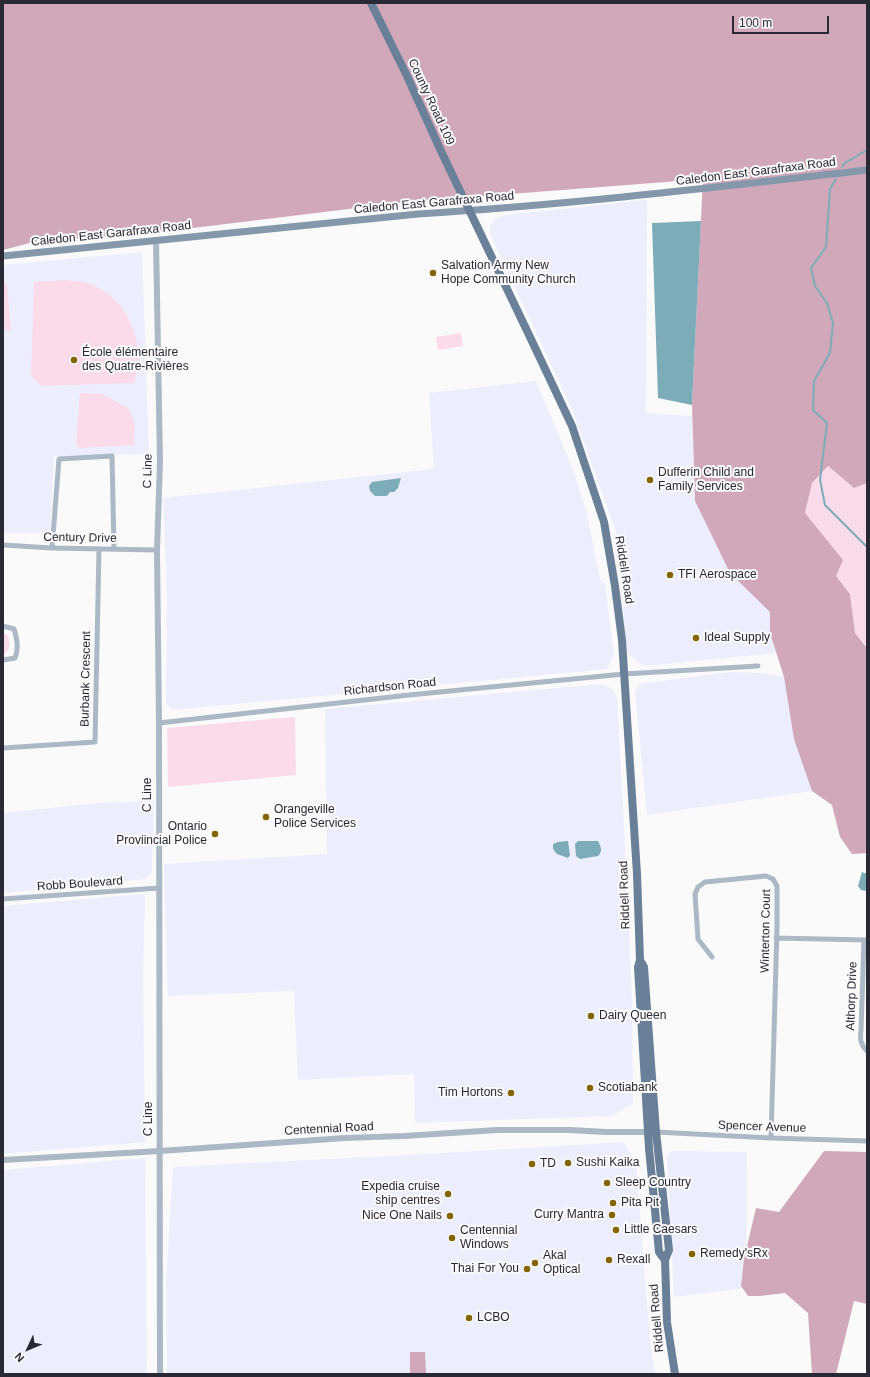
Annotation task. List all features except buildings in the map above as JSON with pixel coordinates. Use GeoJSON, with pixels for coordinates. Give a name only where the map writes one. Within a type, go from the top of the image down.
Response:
{"type":"FeatureCollection","features":[{"type":"Feature","properties":{"kind":"main road","name":"County Road 109"},"geometry":{"type":"LineString","coordinates":[[371,3],[470,211]]}},
{"type":"Feature","properties":{"kind":"main road","name":"Caledon East Garafraxa Road"},"geometry":{"type":"LineString","coordinates":[[3,256],[418,214],[470,211],[646,195],[867,170]]}},
{"type":"Feature","properties":{"kind":"main road","name":"Riddell Road"},"geometry":{"type":"LineString","coordinates":[[470,211],[572,426],[604,522],[615,586],[622,640],[637,874],[640,960],[638,967],[653,1132],[650,1155],[659,1252],[665,1260],[667,1322],[675,1374]]}},
{"type":"Feature","properties":{"kind":"street","name":"C Line"},"geometry":{"type":"LineString","coordinates":[[156,240],[160,462],[157,550],[159,723],[160,1374]]}},
{"type":"Feature","properties":{"kind":"street"},"geometry":{"type":"LineString","coordinates":[[52,548],[59,459],[112,456],[114,549]]}},
{"type":"Feature","properties":{"kind":"street","name":"Century Drive"},"geometry":{"type":"LineString","coordinates":[[3,545],[52,548],[157,550]]}},
{"type":"Feature","properties":{"kind":"street","name":"Burbank Crescent"},"geometry":{"type":"LineString","coordinates":[[3,748],[95,742],[99,549]]}},
{"type":"Feature","properties":{"kind":"street"},"geometry":{"type":"LineString","coordinates":[[3,626],[14,629],[17,639],[17,652],[15,658],[3,660]]}},
{"type":"Feature","properties":{"kind":"street","name":"Richardson Road"},"geometry":{"type":"LineString","coordinates":[[159,723],[409,695],[624,674],[758,666]]}},
{"type":"Feature","properties":{"kind":"street","name":"Winterton Court"},"geometry":{"type":"LineString","coordinates":[[712,958],[698,939],[695,894],[698,887],[705,882],[766,876],[773,878],[777,886],[771,1138]]}},
{"type":"Feature","properties":{"kind":"street","name":"Robb Boulevard"},"geometry":{"type":"LineString","coordinates":[[3,900],[159,888]]}},
{"type":"Feature","properties":{"kind":"street"},"geometry":{"type":"LineString","coordinates":[[776,938],[865,940]]}},
{"type":"Feature","properties":{"kind":"street","name":"Althorp Drive"},"geometry":{"type":"LineString","coordinates":[[865,940],[860,1038],[861,1046],[867,1050]]}},
{"type":"Feature","properties":{"kind":"street","name":"Centennial Road"},"geometry":{"type":"LineString","coordinates":[[3,1160],[345,1138],[497,1130],[653,1132]]}},
{"type":"Feature","properties":{"kind":"street","name":"Spencer Avenue"},"geometry":{"type":"LineString","coordinates":[[653,1132],[867,1141]]}},
{"type":"Feature","properties":{"kind":"shaded area"},"geometry":{"type":"Polygon","coordinates":[[[3,3],[867,3],[867,483],[854,488],[828,466],[812,483],[805,513],[843,560],[836,576],[850,594],[855,633],[867,648],[867,853],[852,854],[840,837],[832,805],[812,791],[794,739],[784,677],[770,633],[770,612],[730,573],[695,501],[692,405],[703,178],[406,202],[152,233],[30,243],[3,250],[3,3]]]}},
{"type":"Feature","properties":{"kind":"shaded area"},"geometry":{"type":"Polygon","coordinates":[[[647,200],[646,413],[692,416],[695,501],[730,572],[770,612],[770,635],[776,653],[643,666],[627,653],[616,532],[572,409],[490,234],[490,227],[495,219],[504,215],[647,200]]]}},
{"type":"Feature","properties":{"kind":"shaded area","name":"École élémentaire des Quatre-Rivières"},"geometry":{"type":"Polygon","coordinates":[[[142,252],[149,454],[54,456],[50,533],[3,533],[3,265],[142,252]]]}},
{"type":"Feature","properties":{"kind":"shaded area"},"geometry":{"type":"Polygon","coordinates":[[[3,280],[7,285],[11,330],[3,331],[3,280]]]}},
{"type":"Feature","properties":{"kind":"shaded area"},"geometry":{"type":"Polygon","coordinates":[[[66,280],[87,283],[101,289],[125,312],[134,333],[139,356],[134,383],[41,386],[31,375],[34,282],[66,280]]]}},
{"type":"Feature","properties":{"kind":"shaded area"},"geometry":{"type":"Polygon","coordinates":[[[461,333],[463,346],[438,350],[436,337],[461,333]]]}},
{"type":"Feature","properties":{"kind":"shaded area"},"geometry":{"type":"Polygon","coordinates":[[[536,381],[573,470],[586,510],[600,579],[605,584],[614,654],[607,669],[172,710],[166,703],[167,597],[163,498],[434,469],[429,393],[536,381]]]}},
{"type":"Feature","properties":{"kind":"shaded area"},"geometry":{"type":"Polygon","coordinates":[[[80,393],[102,394],[128,408],[135,423],[134,445],[79,448],[76,443],[80,393]]]}},
{"type":"Feature","properties":{"kind":"shaded area"},"geometry":{"type":"Polygon","coordinates":[[[828,466],[854,488],[867,483],[867,646],[855,633],[850,593],[836,576],[805,513],[812,483],[828,466]]]}},
{"type":"Feature","properties":{"kind":"shaded area"},"geometry":{"type":"Polygon","coordinates":[[[3,632],[8,636],[9,649],[3,654],[3,632]]]}},
{"type":"Feature","properties":{"kind":"shaded area"},"geometry":{"type":"Polygon","coordinates":[[[730,672],[761,673],[784,677],[812,791],[647,815],[635,691],[639,684],[730,672]]]}},
{"type":"Feature","properties":{"kind":"shaded area"},"geometry":{"type":"Polygon","coordinates":[[[602,684],[612,689],[617,698],[632,1000],[633,1104],[611,1116],[415,1123],[414,1074],[298,1080],[294,991],[168,996],[164,864],[327,854],[325,709],[602,684]]]}},
{"type":"Feature","properties":{"kind":"shaded area"},"geometry":{"type":"Polygon","coordinates":[[[295,717],[296,775],[168,787],[167,728],[295,717]]]}},
{"type":"Feature","properties":{"kind":"shaded area"},"geometry":{"type":"Polygon","coordinates":[[[154,801],[152,870],[149,876],[145,879],[3,893],[3,813],[97,803],[154,801]]]}},
{"type":"Feature","properties":{"kind":"shaded area"},"geometry":{"type":"Polygon","coordinates":[[[145,894],[143,976],[145,1142],[3,1154],[3,906],[145,894]]]}},
{"type":"Feature","properties":{"kind":"shaded area"},"geometry":{"type":"Polygon","coordinates":[[[624,1142],[636,1164],[650,1340],[655,1374],[167,1374],[166,1284],[173,1167],[624,1142]]]}},
{"type":"Feature","properties":{"kind":"shaded area"},"geometry":{"type":"Polygon","coordinates":[[[672,1151],[747,1152],[746,1288],[674,1297],[667,1156],[672,1151]]]}},
{"type":"Feature","properties":{"kind":"shaded area"},"geometry":{"type":"Polygon","coordinates":[[[824,1151],[867,1152],[867,1304],[854,1301],[836,1374],[812,1374],[808,1313],[785,1293],[748,1296],[741,1286],[744,1259],[756,1208],[779,1212],[824,1151]]]}},
{"type":"Feature","properties":{"kind":"shaded area"},"geometry":{"type":"Polygon","coordinates":[[[145,1158],[147,1374],[3,1374],[3,1170],[145,1158]]]}},
{"type":"Feature","properties":{"kind":"shaded area"},"geometry":{"type":"Polygon","coordinates":[[[410,1352],[425,1352],[426,1374],[410,1374],[410,1352]]]}},
{"type":"Feature","properties":{"kind":"water"},"geometry":{"type":"Polygon","coordinates":[[[701,221],[692,405],[658,398],[652,223],[701,221]]]}},
{"type":"Feature","properties":{"kind":"water"},"geometry":{"type":"Polygon","coordinates":[[[401,478],[398,488],[394,492],[390,492],[387,496],[375,496],[370,491],[369,486],[372,482],[401,478]]]}},
{"type":"Feature","properties":{"kind":"water"},"geometry":{"type":"Polygon","coordinates":[[[568,841],[570,855],[568,858],[557,854],[553,849],[553,844],[568,841]]]}},
{"type":"Feature","properties":{"kind":"water"},"geometry":{"type":"Polygon","coordinates":[[[578,841],[598,841],[601,849],[600,854],[598,856],[580,859],[576,856],[575,844],[578,841]]]}},
{"type":"Feature","properties":{"kind":"water"},"geometry":{"type":"Polygon","coordinates":[[[862,872],[867,874],[867,891],[861,890],[858,886],[862,872]]]}},
{"type":"Feature","properties":{"kind":"waterway"},"geometry":{"type":"LineString","coordinates":[[842,167],[845,163],[867,150]]}},
{"type":"Feature","properties":{"kind":"waterway"},"geometry":{"type":"LineString","coordinates":[[836,179],[830,189],[826,247],[811,268],[815,286],[827,303],[833,323],[830,353],[814,381],[813,410],[827,423],[820,480],[825,505],[867,547]]}},
{"type":"Feature","properties":{"kind":"place","name":"Salvation Army New Hope Community Church"},"geometry":{"type":"Point","coordinates":[433,273]}},
{"type":"Feature","properties":{"kind":"place","name":"École élémentaire des Quatre-Rivières"},"geometry":{"type":"Point","coordinates":[74,360]}},
{"type":"Feature","properties":{"kind":"place","name":"Dufferin Child and Family Services"},"geometry":{"type":"Point","coordinates":[650,480]}},
{"type":"Feature","properties":{"kind":"place","name":"TFI Aerospace"},"geometry":{"type":"Point","coordinates":[670,575]}},
{"type":"Feature","properties":{"kind":"place","name":"Ideal Supply"},"geometry":{"type":"Point","coordinates":[696,638]}},
{"type":"Feature","properties":{"kind":"place","name":"Orangeville Police Services"},"geometry":{"type":"Point","coordinates":[266,817]}},
{"type":"Feature","properties":{"kind":"place","name":"Ontario Proviincial Police"},"geometry":{"type":"Point","coordinates":[215,834]}},
{"type":"Feature","properties":{"kind":"place","name":"Dairy Queen"},"geometry":{"type":"Point","coordinates":[591,1016]}},
{"type":"Feature","properties":{"kind":"place","name":"Scotiabank"},"geometry":{"type":"Point","coordinates":[590,1088]}},
{"type":"Feature","properties":{"kind":"place","name":"Tim Hortons"},"geometry":{"type":"Point","coordinates":[511,1093]}},
{"type":"Feature","properties":{"kind":"place","name":"Sushi Kaika"},"geometry":{"type":"Point","coordinates":[568,1163]}},
{"type":"Feature","properties":{"kind":"place","name":"TD"},"geometry":{"type":"Point","coordinates":[532,1164]}},
{"type":"Feature","properties":{"kind":"place","name":"Sleep Country"},"geometry":{"type":"Point","coordinates":[607,1183]}},
{"type":"Feature","properties":{"kind":"place","name":"Expedia cruise ship centres"},"geometry":{"type":"Point","coordinates":[448,1194]}},
{"type":"Feature","properties":{"kind":"place","name":"Pita Pit"},"geometry":{"type":"Point","coordinates":[613,1203]}},
{"type":"Feature","properties":{"kind":"place","name":"Curry Mantra"},"geometry":{"type":"Point","coordinates":[612,1215]}},
{"type":"Feature","properties":{"kind":"place","name":"Nice One Nails"},"geometry":{"type":"Point","coordinates":[450,1216]}},
{"type":"Feature","properties":{"kind":"place","name":"Little Caesars"},"geometry":{"type":"Point","coordinates":[616,1230]}},
{"type":"Feature","properties":{"kind":"place","name":"Centennial Windows"},"geometry":{"type":"Point","coordinates":[452,1238]}},
{"type":"Feature","properties":{"kind":"place","name":"Remedy'sRx"},"geometry":{"type":"Point","coordinates":[692,1254]}},
{"type":"Feature","properties":{"kind":"place","name":"Rexall"},"geometry":{"type":"Point","coordinates":[609,1260]}},
{"type":"Feature","properties":{"kind":"place","name":"Akal Optical"},"geometry":{"type":"Point","coordinates":[535,1263]}},
{"type":"Feature","properties":{"kind":"place","name":"Thai For You"},"geometry":{"type":"Point","coordinates":[527,1269]}},
{"type":"Feature","properties":{"kind":"place","name":"LCBO"},"geometry":{"type":"Point","coordinates":[469,1318]}}]}
